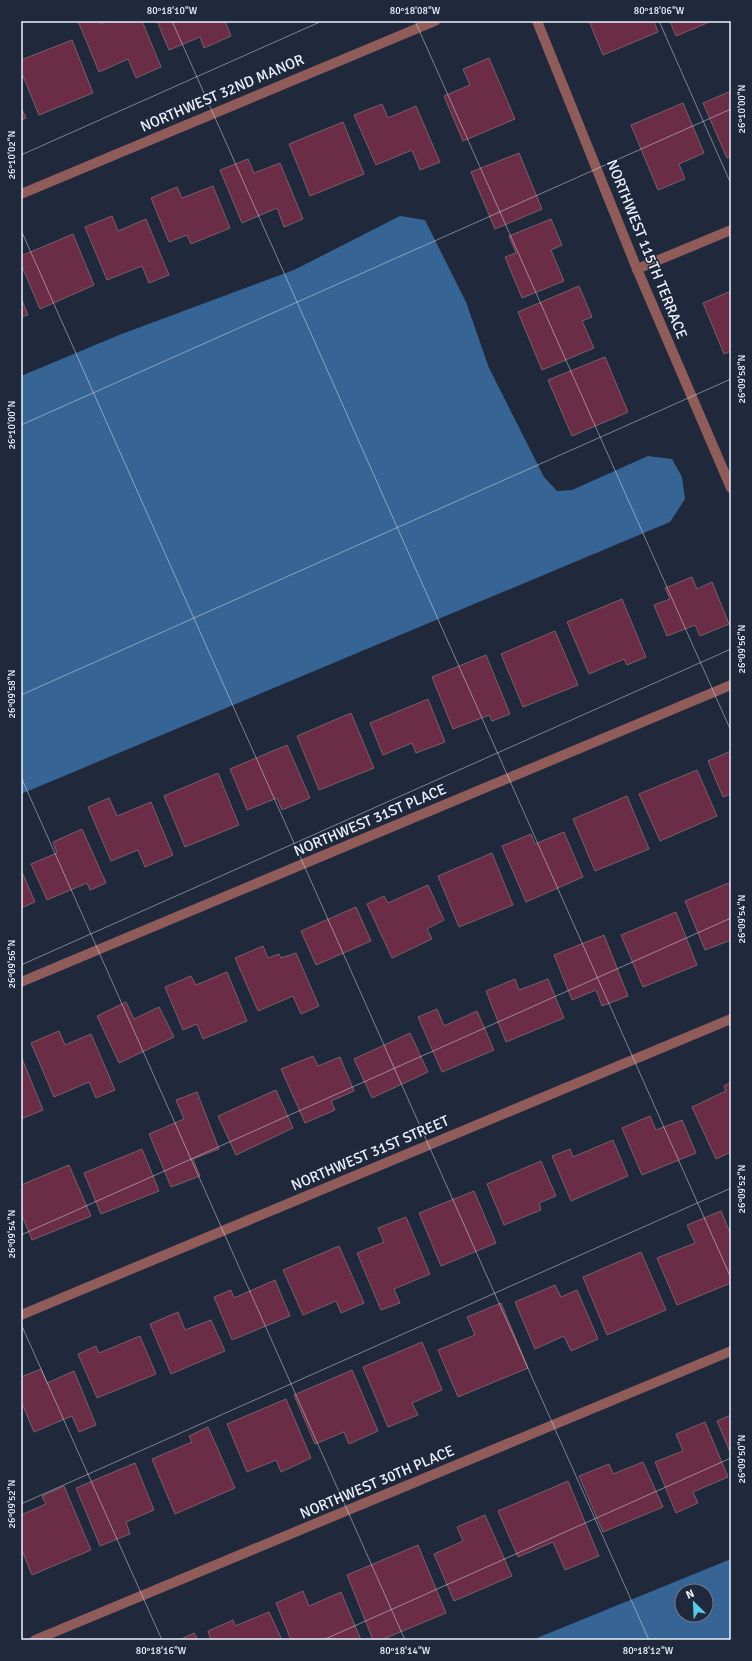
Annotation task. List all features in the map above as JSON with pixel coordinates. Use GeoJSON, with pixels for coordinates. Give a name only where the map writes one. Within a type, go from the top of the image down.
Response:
{"type":"FeatureCollection","features":[{"type":"Feature","properties":{"kind":"street","name":"NORTHWEST 32ND MANOR"},"geometry":{"type":"LineString","coordinates":[[21,194],[435,21]]}},
{"type":"Feature","properties":{"kind":"street","name":"NORTHWEST 115TH TERRACE"},"geometry":{"type":"LineString","coordinates":[[537,21],[637,269],[731,488]]}},
{"type":"Feature","properties":{"kind":"street"},"geometry":{"type":"LineString","coordinates":[[637,269],[731,230]]}},
{"type":"Feature","properties":{"kind":"street","name":"NORTHWEST 31ST PLACE"},"geometry":{"type":"LineString","coordinates":[[21,982],[731,685]]}},
{"type":"Feature","properties":{"kind":"street","name":"NORTHWEST 31ST STREET"},"geometry":{"type":"LineString","coordinates":[[21,1315],[731,1019]]}},
{"type":"Feature","properties":{"kind":"street","name":"NORTHWEST 30TH PLACE"},"geometry":{"type":"LineString","coordinates":[[35,1640],[731,1351]]}},
{"type":"Feature","properties":{"kind":"water"},"geometry":{"type":"Polygon","coordinates":[[[400,216],[425,220],[466,302],[489,368],[544,477],[557,491],[572,490],[648,456],[672,459],[682,477],[685,499],[670,522],[21,794],[21,376],[119,335],[294,270],[400,216]]]}},
{"type":"Feature","properties":{"kind":"water"},"geometry":{"type":"Polygon","coordinates":[[[731,1559],[731,1640],[532,1640],[731,1559]]]}},
{"type":"Feature","properties":{"kind":"building"},"geometry":{"type":"Polygon","coordinates":[[[78,21],[100,21],[101,24],[107,21],[142,21],[161,67],[136,78],[128,59],[99,72],[78,21]]]}},
{"type":"Feature","properties":{"kind":"building"},"geometry":{"type":"Polygon","coordinates":[[[157,21],[225,21],[231,36],[204,48],[200,37],[169,50],[157,21]]]}},
{"type":"Feature","properties":{"kind":"building"},"geometry":{"type":"Polygon","coordinates":[[[589,21],[654,21],[658,32],[603,55],[589,21]]]}},
{"type":"Feature","properties":{"kind":"building"},"geometry":{"type":"Polygon","coordinates":[[[670,21],[712,21],[676,36],[670,21]]]}},
{"type":"Feature","properties":{"kind":"building"},"geometry":{"type":"Polygon","coordinates":[[[72,40],[93,93],[39,115],[21,71],[21,60],[72,40]]]}},
{"type":"Feature","properties":{"kind":"building"},"geometry":{"type":"Polygon","coordinates":[[[489,58],[515,119],[463,141],[444,96],[470,85],[463,69],[489,58]]]}},
{"type":"Feature","properties":{"kind":"building"},"geometry":{"type":"Polygon","coordinates":[[[731,91],[731,156],[727,158],[703,103],[731,91]]]}},
{"type":"Feature","properties":{"kind":"building"},"geometry":{"type":"Polygon","coordinates":[[[683,103],[704,153],[679,164],[685,179],[658,190],[631,125],[683,103]]]}},
{"type":"Feature","properties":{"kind":"building"},"geometry":{"type":"Polygon","coordinates":[[[382,104],[388,118],[416,106],[440,162],[420,170],[412,150],[376,165],[354,115],[382,104]]]}},
{"type":"Feature","properties":{"kind":"building"},"geometry":{"type":"Polygon","coordinates":[[[21,107],[26,118],[21,120],[21,107]]]}},
{"type":"Feature","properties":{"kind":"building"},"geometry":{"type":"Polygon","coordinates":[[[343,122],[364,174],[310,196],[289,144],[343,122]]]}},
{"type":"Feature","properties":{"kind":"building"},"geometry":{"type":"Polygon","coordinates":[[[519,153],[542,209],[495,229],[471,172],[519,153]]]}},
{"type":"Feature","properties":{"kind":"building"},"geometry":{"type":"Polygon","coordinates":[[[248,159],[254,173],[280,163],[303,219],[284,227],[277,208],[242,223],[220,170],[248,159]]]}},
{"type":"Feature","properties":{"kind":"building"},"geometry":{"type":"Polygon","coordinates":[[[213,186],[230,228],[191,244],[187,235],[169,242],[151,198],[177,187],[182,198],[213,186]]]}},
{"type":"Feature","properties":{"kind":"building"},"geometry":{"type":"Polygon","coordinates":[[[112,216],[118,231],[146,219],[169,275],[149,283],[142,266],[107,280],[85,227],[112,216]]]}},
{"type":"Feature","properties":{"kind":"building"},"geometry":{"type":"Polygon","coordinates":[[[551,219],[562,245],[551,250],[564,281],[522,298],[505,257],[516,253],[509,236],[551,219]]]}},
{"type":"Feature","properties":{"kind":"building"},"geometry":{"type":"Polygon","coordinates":[[[73,234],[94,285],[40,309],[21,264],[21,256],[73,234]]]}},
{"type":"Feature","properties":{"kind":"building"},"geometry":{"type":"Polygon","coordinates":[[[579,286],[592,317],[582,321],[594,348],[542,370],[518,312],[579,286]]]}},
{"type":"Feature","properties":{"kind":"building"},"geometry":{"type":"Polygon","coordinates":[[[731,291],[731,351],[724,354],[703,303],[731,291]]]}},
{"type":"Feature","properties":{"kind":"building"},"geometry":{"type":"Polygon","coordinates":[[[21,298],[28,315],[21,317],[21,298]]]}},
{"type":"Feature","properties":{"kind":"building"},"geometry":{"type":"Polygon","coordinates":[[[605,357],[628,412],[572,436],[548,380],[605,357]]]}},
{"type":"Feature","properties":{"kind":"building"},"geometry":{"type":"Polygon","coordinates":[[[692,577],[697,589],[712,582],[729,624],[700,636],[695,625],[667,636],[654,605],[670,599],[665,588],[692,577]]]}},
{"type":"Feature","properties":{"kind":"building"},"geometry":{"type":"Polygon","coordinates":[[[622,599],[646,657],[627,665],[624,659],[589,674],[567,622],[622,599]]]}},
{"type":"Feature","properties":{"kind":"building"},"geometry":{"type":"Polygon","coordinates":[[[555,631],[578,685],[523,707],[501,654],[555,631]]]}},
{"type":"Feature","properties":{"kind":"building"},"geometry":{"type":"Polygon","coordinates":[[[486,655],[510,714],[492,721],[489,715],[453,729],[432,677],[486,655]]]}},
{"type":"Feature","properties":{"kind":"building"},"geometry":{"type":"Polygon","coordinates":[[[428,699],[445,742],[416,753],[412,743],[383,755],[370,723],[428,699]]]}},
{"type":"Feature","properties":{"kind":"building"},"geometry":{"type":"Polygon","coordinates":[[[351,713],[374,768],[319,790],[297,736],[351,713]]]}},
{"type":"Feature","properties":{"kind":"building"},"geometry":{"type":"Polygon","coordinates":[[[287,745],[310,798],[282,810],[277,798],[247,810],[230,769],[287,745]]]}},
{"type":"Feature","properties":{"kind":"building"},"geometry":{"type":"Polygon","coordinates":[[[731,751],[731,794],[723,797],[708,761],[731,751]]]}},
{"type":"Feature","properties":{"kind":"building"},"geometry":{"type":"Polygon","coordinates":[[[697,770],[717,816],[660,841],[639,794],[697,770]]]}},
{"type":"Feature","properties":{"kind":"building"},"geometry":{"type":"Polygon","coordinates":[[[218,773],[239,825],[185,847],[164,796],[218,773]]]}},
{"type":"Feature","properties":{"kind":"building"},"geometry":{"type":"Polygon","coordinates":[[[627,796],[649,849],[595,871],[573,819],[627,796]]]}},
{"type":"Feature","properties":{"kind":"building"},"geometry":{"type":"Polygon","coordinates":[[[109,798],[117,816],[151,802],[173,855],[145,867],[138,850],[111,861],[88,807],[109,798]]]}},
{"type":"Feature","properties":{"kind":"building"},"geometry":{"type":"Polygon","coordinates":[[[82,829],[106,883],[90,890],[87,883],[47,900],[31,864],[57,853],[53,842],[82,829]]]}},
{"type":"Feature","properties":{"kind":"building"},"geometry":{"type":"Polygon","coordinates":[[[564,832],[583,877],[526,902],[502,846],[531,834],[535,844],[564,832]]]}},
{"type":"Feature","properties":{"kind":"building"},"geometry":{"type":"Polygon","coordinates":[[[492,853],[513,905],[459,927],[438,876],[492,853]]]}},
{"type":"Feature","properties":{"kind":"building"},"geometry":{"type":"Polygon","coordinates":[[[21,870],[35,902],[21,908],[21,870]]]}},
{"type":"Feature","properties":{"kind":"building"},"geometry":{"type":"Polygon","coordinates":[[[731,882],[731,940],[705,950],[685,901],[731,882]]]}},
{"type":"Feature","properties":{"kind":"building"},"geometry":{"type":"Polygon","coordinates":[[[428,885],[444,920],[427,929],[432,939],[392,958],[367,904],[384,896],[388,903],[428,885]]]}},
{"type":"Feature","properties":{"kind":"building"},"geometry":{"type":"Polygon","coordinates":[[[356,907],[371,941],[316,965],[301,931],[356,907]]]}},
{"type":"Feature","properties":{"kind":"building"},"geometry":{"type":"Polygon","coordinates":[[[676,912],[697,965],[643,987],[621,935],[676,912]]]}},
{"type":"Feature","properties":{"kind":"building"},"geometry":{"type":"Polygon","coordinates":[[[604,935],[628,996],[602,1006],[596,990],[572,1000],[554,955],[604,935]]]}},
{"type":"Feature","properties":{"kind":"building"},"geometry":{"type":"Polygon","coordinates":[[[263,946],[268,958],[279,954],[281,958],[296,953],[319,1006],[301,1014],[293,996],[258,1011],[235,958],[263,946]]]}},
{"type":"Feature","properties":{"kind":"building"},"geometry":{"type":"Polygon","coordinates":[[[227,972],[247,1021],[203,1039],[197,1024],[183,1030],[165,987],[191,976],[196,985],[227,972]]]}},
{"type":"Feature","properties":{"kind":"building"},"geometry":{"type":"Polygon","coordinates":[[[515,979],[519,990],[548,979],[564,1018],[506,1042],[486,991],[515,979]]]}},
{"type":"Feature","properties":{"kind":"building"},"geometry":{"type":"Polygon","coordinates":[[[126,1002],[134,1019],[159,1007],[174,1037],[119,1063],[97,1016],[126,1002]]]}},
{"type":"Feature","properties":{"kind":"building"},"geometry":{"type":"Polygon","coordinates":[[[437,1009],[444,1026],[477,1011],[494,1050],[442,1072],[418,1017],[437,1009]]]}},
{"type":"Feature","properties":{"kind":"building"},"geometry":{"type":"Polygon","coordinates":[[[59,1031],[65,1045],[91,1034],[115,1090],[96,1098],[89,1082],[54,1097],[31,1043],[59,1031]]]}},
{"type":"Feature","properties":{"kind":"building"},"geometry":{"type":"Polygon","coordinates":[[[410,1033],[428,1072],[372,1098],[354,1059],[410,1033]]]}},
{"type":"Feature","properties":{"kind":"building"},"geometry":{"type":"Polygon","coordinates":[[[21,1056],[43,1110],[21,1119],[21,1056]]]}},
{"type":"Feature","properties":{"kind":"building"},"geometry":{"type":"Polygon","coordinates":[[[313,1056],[318,1066],[340,1057],[354,1091],[331,1101],[335,1110],[305,1123],[281,1069],[313,1056]]]}},
{"type":"Feature","properties":{"kind":"building"},"geometry":{"type":"Polygon","coordinates":[[[731,1082],[731,1152],[716,1159],[692,1107],[726,1091],[724,1086],[731,1082]]]}},
{"type":"Feature","properties":{"kind":"building"},"geometry":{"type":"Polygon","coordinates":[[[276,1090],[293,1128],[236,1155],[218,1116],[276,1090]]]}},
{"type":"Feature","properties":{"kind":"building"},"geometry":{"type":"Polygon","coordinates":[[[197,1092],[219,1149],[193,1159],[200,1176],[171,1187],[149,1134],[184,1119],[176,1100],[197,1092]]]}},
{"type":"Feature","properties":{"kind":"building"},"geometry":{"type":"Polygon","coordinates":[[[650,1116],[656,1130],[682,1120],[696,1153],[642,1175],[622,1128],[650,1116]]]}},
{"type":"Feature","properties":{"kind":"building"},"geometry":{"type":"Polygon","coordinates":[[[613,1140],[628,1176],[571,1201],[552,1156],[570,1149],[573,1157],[613,1140]]]}},
{"type":"Feature","properties":{"kind":"building"},"geometry":{"type":"Polygon","coordinates":[[[142,1149],[159,1191],[101,1214],[84,1173],[142,1149]]]}},
{"type":"Feature","properties":{"kind":"building"},"geometry":{"type":"Polygon","coordinates":[[[541,1161],[556,1196],[539,1203],[541,1210],[504,1225],[487,1184],[541,1161]]]}},
{"type":"Feature","properties":{"kind":"building"},"geometry":{"type":"Polygon","coordinates":[[[69,1165],[91,1216],[32,1240],[21,1213],[21,1185],[69,1165]]]}},
{"type":"Feature","properties":{"kind":"building"},"geometry":{"type":"Polygon","coordinates":[[[474,1191],[496,1243],[441,1266],[419,1213],[474,1191]]]}},
{"type":"Feature","properties":{"kind":"building"},"geometry":{"type":"Polygon","coordinates":[[[721,1211],[731,1235],[731,1283],[677,1305],[657,1258],[695,1243],[687,1225],[721,1211]]]}},
{"type":"Feature","properties":{"kind":"building"},"geometry":{"type":"Polygon","coordinates":[[[406,1217],[430,1274],[394,1289],[400,1303],[381,1310],[357,1253],[384,1242],[378,1228],[406,1217]]]}},
{"type":"Feature","properties":{"kind":"building"},"geometry":{"type":"Polygon","coordinates":[[[339,1246],[364,1303],[341,1313],[336,1301],[303,1315],[283,1270],[339,1246]]]}},
{"type":"Feature","properties":{"kind":"building"},"geometry":{"type":"Polygon","coordinates":[[[641,1252],[666,1310],[607,1335],[583,1277],[641,1252]]]}},
{"type":"Feature","properties":{"kind":"building"},"geometry":{"type":"Polygon","coordinates":[[[275,1280],[290,1316],[232,1340],[214,1297],[231,1290],[234,1298],[275,1280]]]}},
{"type":"Feature","properties":{"kind":"building"},"geometry":{"type":"Polygon","coordinates":[[[555,1285],[561,1297],[577,1290],[598,1339],[571,1351],[564,1336],[535,1349],[515,1302],[555,1285]]]}},
{"type":"Feature","properties":{"kind":"building"},"geometry":{"type":"Polygon","coordinates":[[[501,1303],[528,1368],[458,1397],[438,1350],[475,1335],[467,1317],[501,1303]]]}},
{"type":"Feature","properties":{"kind":"building"},"geometry":{"type":"Polygon","coordinates":[[[178,1312],[185,1330],[211,1320],[225,1351],[171,1374],[150,1324],[178,1312]]]}},
{"type":"Feature","properties":{"kind":"building"},"geometry":{"type":"Polygon","coordinates":[[[140,1336],[156,1374],[97,1398],[78,1354],[96,1346],[99,1353],[140,1336]]]}},
{"type":"Feature","properties":{"kind":"building"},"geometry":{"type":"Polygon","coordinates":[[[422,1342],[442,1390],[412,1403],[418,1415],[388,1427],[363,1367],[422,1342]]]}},
{"type":"Feature","properties":{"kind":"building"},"geometry":{"type":"Polygon","coordinates":[[[41,1369],[47,1383],[74,1371],[96,1425],[79,1432],[72,1416],[34,1432],[21,1401],[21,1377],[41,1369]]]}},
{"type":"Feature","properties":{"kind":"building"},"geometry":{"type":"Polygon","coordinates":[[[352,1370],[378,1431],[349,1444],[344,1432],[315,1444],[294,1395],[352,1370]]]}},
{"type":"Feature","properties":{"kind":"building"},"geometry":{"type":"Polygon","coordinates":[[[286,1399],[311,1458],[281,1472],[276,1460],[247,1472],[227,1424],[286,1399]]]}},
{"type":"Feature","properties":{"kind":"building"},"geometry":{"type":"Polygon","coordinates":[[[731,1415],[731,1454],[717,1421],[731,1415]]]}},
{"type":"Feature","properties":{"kind":"building"},"geometry":{"type":"Polygon","coordinates":[[[705,1422],[728,1477],[693,1492],[698,1503],[676,1513],[655,1462],[683,1451],[676,1434],[705,1422]]]}},
{"type":"Feature","properties":{"kind":"building"},"geometry":{"type":"Polygon","coordinates":[[[208,1427],[235,1488],[175,1514],[152,1459],[192,1442],[189,1436],[208,1427]]]}},
{"type":"Feature","properties":{"kind":"building"},"geometry":{"type":"Polygon","coordinates":[[[643,1462],[663,1507],[603,1532],[579,1476],[609,1464],[613,1474],[643,1462]]]}},
{"type":"Feature","properties":{"kind":"building"},"geometry":{"type":"Polygon","coordinates":[[[135,1463],[154,1510],[126,1522],[130,1534],[100,1546],[76,1488],[135,1463]]]}},
{"type":"Feature","properties":{"kind":"building"},"geometry":{"type":"Polygon","coordinates":[[[568,1481],[599,1556],[565,1570],[553,1542],[518,1557],[498,1511],[568,1481]]]}},
{"type":"Feature","properties":{"kind":"building"},"geometry":{"type":"Polygon","coordinates":[[[64,1486],[91,1550],[32,1575],[21,1548],[21,1515],[46,1504],[42,1496],[64,1486]]]}},
{"type":"Feature","properties":{"kind":"building"},"geometry":{"type":"Polygon","coordinates":[[[485,1515],[512,1576],[454,1601],[434,1554],[463,1541],[457,1527],[485,1515]]]}},
{"type":"Feature","properties":{"kind":"building"},"geometry":{"type":"Polygon","coordinates":[[[418,1545],[446,1613],[381,1640],[373,1640],[347,1575],[418,1545]]]}},
{"type":"Feature","properties":{"kind":"building"},"geometry":{"type":"Polygon","coordinates":[[[303,1591],[309,1606],[341,1592],[361,1640],[336,1640],[335,1638],[330,1640],[291,1640],[276,1603],[303,1591]]]}},
{"type":"Feature","properties":{"kind":"building"},"geometry":{"type":"Polygon","coordinates":[[[269,1612],[282,1640],[211,1640],[208,1631],[233,1620],[235,1626],[269,1612]]]}},
{"type":"Feature","properties":{"kind":"building"},"geometry":{"type":"Polygon","coordinates":[[[194,1633],[198,1640],[179,1640],[194,1633]]]}}]}
